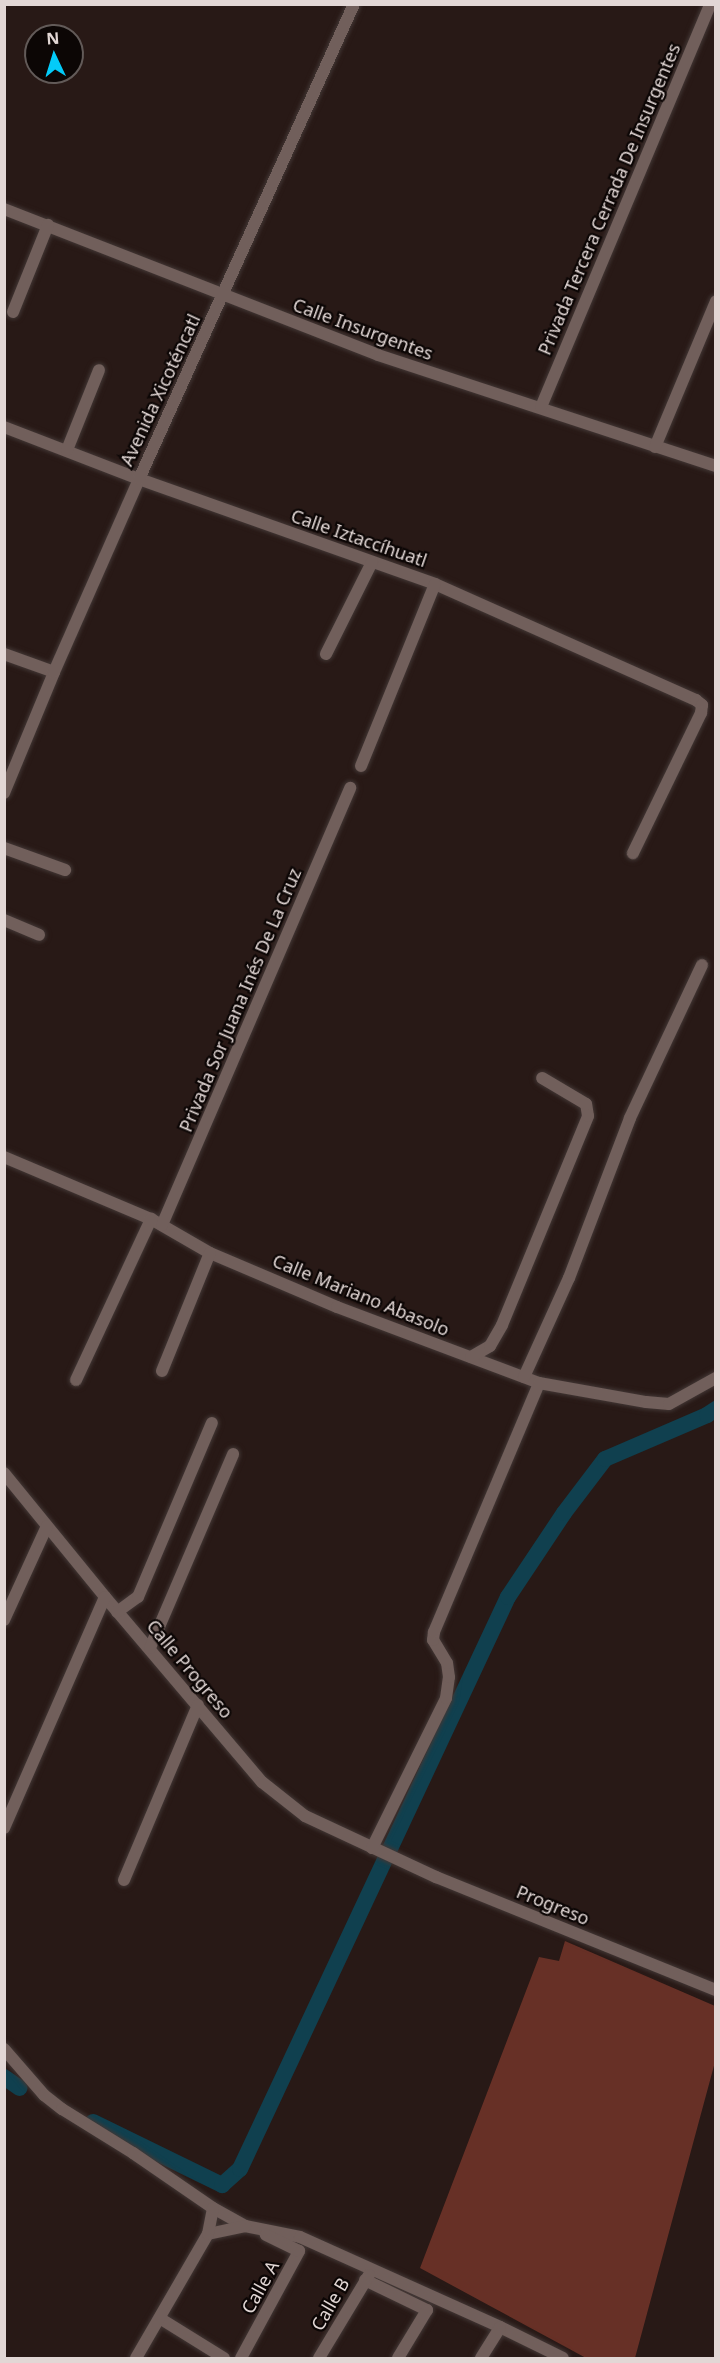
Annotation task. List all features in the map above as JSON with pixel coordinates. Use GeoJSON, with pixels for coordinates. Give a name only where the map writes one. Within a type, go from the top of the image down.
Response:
{"type":"FeatureCollection","features":[{"type":"Feature","properties":{"kind":"street","name":"Avenida Xicoténcatl"},"geometry":{"type":"LineString","coordinates":[[4,793],[54,672],[139,479],[224,296],[354,4]]}},
{"type":"Feature","properties":{"kind":"street","name":"Privada Tercera Cerrada De Insurgentes"},"geometry":{"type":"LineString","coordinates":[[542,407],[710,4]]}},
{"type":"Feature","properties":{"kind":"street","name":"Calle Insurgentes"},"geometry":{"type":"LineString","coordinates":[[4,209],[378,355],[716,466]]}},
{"type":"Feature","properties":{"kind":"street"},"geometry":{"type":"LineString","coordinates":[[13,312],[48,225]]}},
{"type":"Feature","properties":{"kind":"street"},"geometry":{"type":"LineString","coordinates":[[656,447],[716,301]]}},
{"type":"Feature","properties":{"kind":"street"},"geometry":{"type":"LineString","coordinates":[[67,450],[99,370]]}},
{"type":"Feature","properties":{"kind":"street","name":"Calle Iztaccíhuatl"},"geometry":{"type":"LineString","coordinates":[[4,427],[139,479],[435,584],[696,700],[702,705],[702,713],[633,853]]}},
{"type":"Feature","properties":{"kind":"street"},"geometry":{"type":"LineString","coordinates":[[326,654],[372,562]]}},
{"type":"Feature","properties":{"kind":"street"},"geometry":{"type":"LineString","coordinates":[[361,766],[435,584]]}},
{"type":"Feature","properties":{"kind":"street"},"geometry":{"type":"LineString","coordinates":[[4,654],[54,672]]}},
{"type":"Feature","properties":{"kind":"street","name":"Privada Sor Juana Inés De La Cruz"},"geometry":{"type":"LineString","coordinates":[[76,1380],[157,1222],[350,788]]}},
{"type":"Feature","properties":{"kind":"street"},"geometry":{"type":"LineString","coordinates":[[4,848],[65,870]]}},
{"type":"Feature","properties":{"kind":"street"},"geometry":{"type":"LineString","coordinates":[[4,920],[39,935]]}},
{"type":"Feature","properties":{"kind":"street"},"geometry":{"type":"LineString","coordinates":[[524,1377],[569,1278],[630,1119],[702,965]]}},
{"type":"Feature","properties":{"kind":"street"},"geometry":{"type":"LineString","coordinates":[[471,1357],[490,1346],[502,1325],[588,1116],[586,1104],[542,1078]]}},
{"type":"Feature","properties":{"kind":"street","name":"Calle Mariano Abasolo"},"geometry":{"type":"LineString","coordinates":[[4,1157],[157,1222],[210,1253],[337,1307],[539,1383],[669,1404],[716,1378]]}},
{"type":"Feature","properties":{"kind":"street"},"geometry":{"type":"LineString","coordinates":[[162,1371],[210,1253]]}},
{"type":"Feature","properties":{"kind":"street"},"geometry":{"type":"LineString","coordinates":[[375,1850],[446,1698],[449,1677],[447,1662],[433,1640],[434,1632],[539,1383]]}},
{"type":"Feature","properties":{"kind":"street"},"geometry":{"type":"LineString","coordinates":[[117,1612],[138,1597],[212,1423]]}},
{"type":"Feature","properties":{"kind":"street"},"geometry":{"type":"LineString","coordinates":[[150,1648],[233,1454]]}},
{"type":"Feature","properties":{"kind":"street","name":"Calle Progreso"},"geometry":{"type":"LineString","coordinates":[[4,1473],[117,1612],[150,1648],[261,1782],[305,1816],[375,1850]]}},
{"type":"Feature","properties":{"kind":"street"},"geometry":{"type":"LineString","coordinates":[[4,1620],[47,1526]]}},
{"type":"Feature","properties":{"kind":"street"},"geometry":{"type":"LineString","coordinates":[[4,1828],[105,1597]]}},
{"type":"Feature","properties":{"kind":"street"},"geometry":{"type":"LineString","coordinates":[[124,1880],[198,1706]]}},
{"type":"Feature","properties":{"kind":"street","name":"Progreso"},"geometry":{"type":"LineString","coordinates":[[375,1850],[435,1877],[716,1990]]}},
{"type":"Feature","properties":{"kind":"street"},"geometry":{"type":"LineString","coordinates":[[4,2049],[44,2095],[62,2109],[133,2153],[213,2208],[247,2226],[300,2237],[500,2326],[563,2358]]}},
{"type":"Feature","properties":{"kind":"street"},"geometry":{"type":"LineString","coordinates":[[136,2358],[162,2319],[208,2234],[213,2208]]}},
{"type":"Feature","properties":{"kind":"street"},"geometry":{"type":"LineString","coordinates":[[208,2234],[247,2226]]}},
{"type":"Feature","properties":{"kind":"street","name":"Calle A"},"geometry":{"type":"LineString","coordinates":[[241,2358],[299,2251],[247,2226]]}},
{"type":"Feature","properties":{"kind":"street","name":"Calle B"},"geometry":{"type":"LineString","coordinates":[[319,2358],[372,2269]]}},
{"type":"Feature","properties":{"kind":"street"},"geometry":{"type":"LineString","coordinates":[[365,2280],[427,2310],[398,2358]]}},
{"type":"Feature","properties":{"kind":"street"},"geometry":{"type":"LineString","coordinates":[[162,2319],[224,2358]]}},
{"type":"Feature","properties":{"kind":"street"},"geometry":{"type":"LineString","coordinates":[[481,2358],[500,2326]]}},
{"type":"Feature","properties":{"kind":"shaded area"},"geometry":{"type":"Polygon","coordinates":[[[565,1941],[715,2006],[715,2062],[635,2358],[586,2358],[420,2268],[539,1957],[559,1961],[565,1941]]]}},
{"type":"Feature","properties":{"kind":"waterway"},"geometry":{"type":"LineString","coordinates":[[93,2122],[222,2185],[240,2169],[508,1597],[564,1513],[605,1459],[716,1409]]}},
{"type":"Feature","properties":{"kind":"waterway"},"geometry":{"type":"LineString","coordinates":[[4,2077],[20,2088]]}}]}
